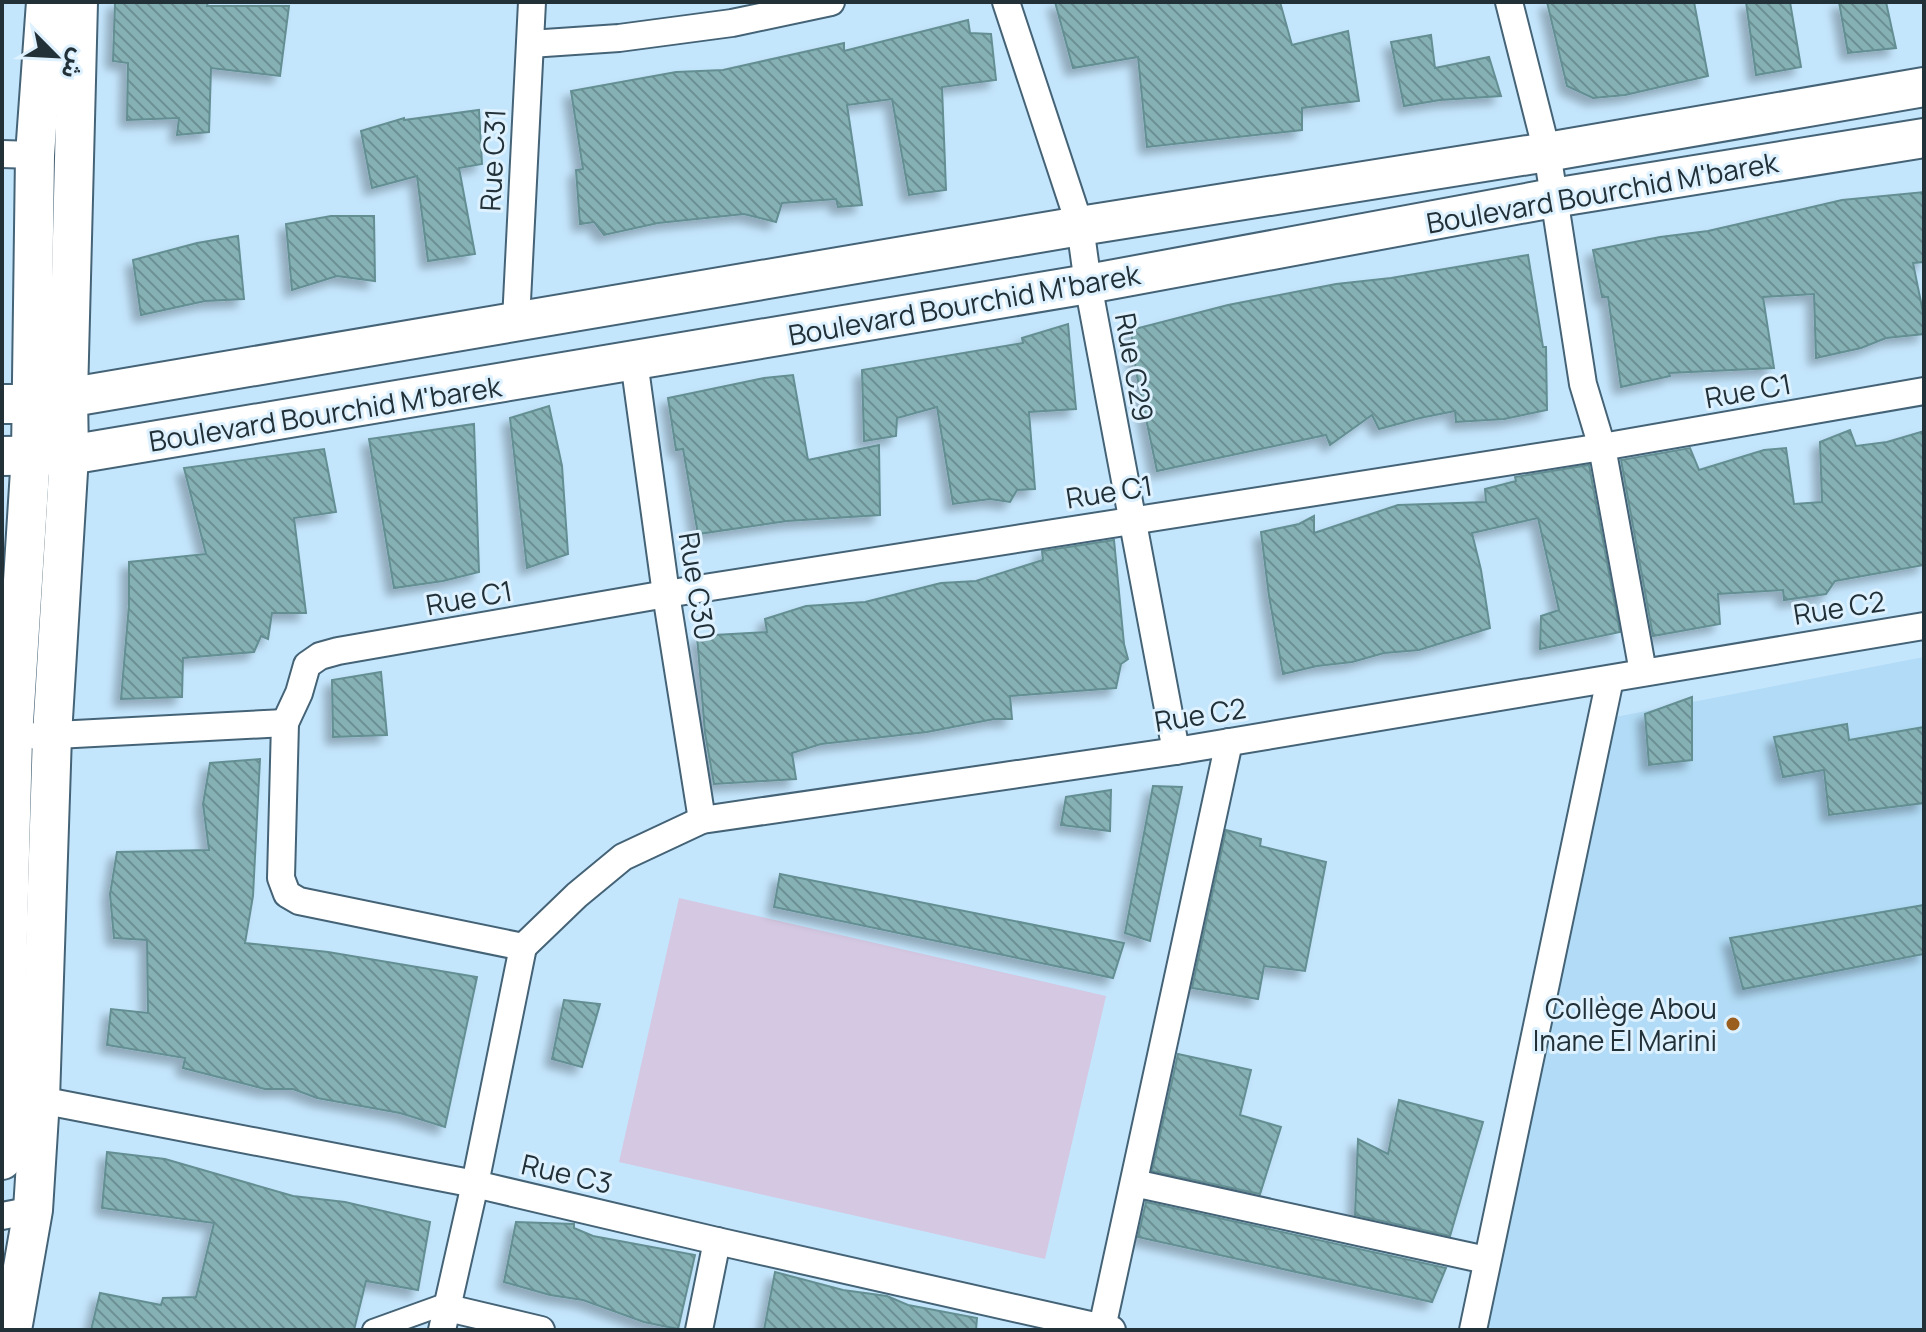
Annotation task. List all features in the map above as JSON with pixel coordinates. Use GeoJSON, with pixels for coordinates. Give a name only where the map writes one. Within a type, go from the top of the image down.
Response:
{"type":"FeatureCollection","features":[{"type":"Feature","properties":{"kind":"main road"},"geometry":{"type":"LineString","coordinates":[[2,1160],[22,1096],[13,738],[19,155],[46,2]]}},
{"type":"Feature","properties":{"kind":"main road"},"geometry":{"type":"LineString","coordinates":[[12,1330],[22,1096],[52,735],[69,455],[78,2]]}},
{"type":"Feature","properties":{"kind":"main road","name":"Boulevard Bourchid M'barek"},"geometry":{"type":"LineString","coordinates":[[17,404],[1924,87]]}},
{"type":"Feature","properties":{"kind":"main road","name":"Boulevard Bourchid M'barek"},"geometry":{"type":"LineString","coordinates":[[16,456],[69,455],[565,373],[1088,284],[1553,198],[1924,138]]}},
{"type":"Feature","properties":{"kind":"main road"},"geometry":{"type":"LineString","coordinates":[[554,315],[565,373]]}},
{"type":"Feature","properties":{"kind":"street","name":"Rue C31"},"geometry":{"type":"LineString","coordinates":[[516,321],[532,2]]}},
{"type":"Feature","properties":{"kind":"street"},"geometry":{"type":"LineString","coordinates":[[530,44],[619,38],[732,23],[831,2]]}},
{"type":"Feature","properties":{"kind":"street","name":"Rue C29"},"geometry":{"type":"LineString","coordinates":[[1006,2],[1080,226],[1131,520],[1176,751]]}},
{"type":"Feature","properties":{"kind":"street"},"geometry":{"type":"LineString","coordinates":[[1509,2],[1547,152],[1583,384],[1602,447],[1643,672]]}},
{"type":"Feature","properties":{"kind":"street","name":"Rue C30"},"geometry":{"type":"LineString","coordinates":[[634,361],[666,594],[702,820]]}},
{"type":"Feature","properties":{"kind":"street","name":"Rue C1"},"geometry":{"type":"LineString","coordinates":[[285,723],[299,693],[307,665],[320,656],[338,651],[666,594],[1602,447],[1924,391]]}},
{"type":"Feature","properties":{"kind":"street","name":"Rue C2"},"geometry":{"type":"LineString","coordinates":[[523,947],[577,895],[623,857],[702,820],[1176,751],[1924,626]]}},
{"type":"Feature","properties":{"kind":"street"},"geometry":{"type":"LineString","coordinates":[[1473,1330],[1610,679]]}},
{"type":"Feature","properties":{"kind":"street"},"geometry":{"type":"LineString","coordinates":[[13,738],[285,723],[281,878],[287,894],[299,901],[523,947],[446,1314]]}},
{"type":"Feature","properties":{"kind":"street"},"geometry":{"type":"LineString","coordinates":[[1107,1329],[1134,1183],[1229,742]]}},
{"type":"Feature","properties":{"kind":"street","name":"Rue C3"},"geometry":{"type":"LineString","coordinates":[[22,1096],[475,1184],[1107,1329]]}},
{"type":"Feature","properties":{"kind":"street"},"geometry":{"type":"LineString","coordinates":[[1134,1183],[1486,1260]]}},
{"type":"Feature","properties":{"kind":"street"},"geometry":{"type":"LineString","coordinates":[[699,1330],[717,1241]]}},
{"type":"Feature","properties":{"kind":"street"},"geometry":{"type":"LineString","coordinates":[[373,1330],[446,1314],[541,1330]]}},
{"type":"Feature","properties":{"kind":"shaded area","name":"Collège Abou Inane El Marini"},"geometry":{"type":"Polygon","coordinates":[[[1924,657],[1924,1330],[1475,1330],[1610,718],[1924,657]]]}},
{"type":"Feature","properties":{"kind":"shaded area"},"geometry":{"type":"Polygon","coordinates":[[[679,898],[1106,996],[1045,1259],[619,1162],[679,898]]]}},
{"type":"Feature","properties":{"kind":"building"},"geometry":{"type":"Polygon","coordinates":[[[115,2],[289,6],[280,76],[211,68],[209,132],[177,135],[179,118],[127,120],[128,63],[113,61],[115,2]]]}},
{"type":"Feature","properties":{"kind":"building"},"geometry":{"type":"Polygon","coordinates":[[[1055,2],[1280,2],[1292,45],[1348,31],[1359,101],[1302,108],[1302,130],[1147,147],[1138,57],[1073,68],[1055,2]]]}},
{"type":"Feature","properties":{"kind":"building"},"geometry":{"type":"Polygon","coordinates":[[[1547,2],[1694,2],[1708,76],[1625,95],[1593,98],[1567,86],[1547,2]]]}},
{"type":"Feature","properties":{"kind":"building"},"geometry":{"type":"Polygon","coordinates":[[[1746,2],[1790,2],[1801,67],[1756,75],[1746,2]]]}},
{"type":"Feature","properties":{"kind":"building"},"geometry":{"type":"Polygon","coordinates":[[[1839,2],[1886,2],[1896,48],[1848,53],[1839,2]]]}},
{"type":"Feature","properties":{"kind":"building"},"geometry":{"type":"Polygon","coordinates":[[[968,20],[970,33],[991,34],[996,80],[942,87],[946,190],[909,195],[892,99],[847,105],[862,205],[838,207],[836,199],[782,203],[776,222],[744,214],[658,223],[604,235],[594,222],[580,224],[576,170],[583,169],[571,91],[676,72],[723,70],[844,43],[844,51],[968,20]]]}},
{"type":"Feature","properties":{"kind":"building"},"geometry":{"type":"Polygon","coordinates":[[[1431,35],[1435,68],[1489,57],[1501,96],[1404,106],[1391,42],[1431,35]]]}},
{"type":"Feature","properties":{"kind":"building"},"geometry":{"type":"Polygon","coordinates":[[[479,110],[482,164],[459,168],[475,254],[428,261],[417,176],[372,188],[361,131],[404,118],[479,110]]]}},
{"type":"Feature","properties":{"kind":"building"},"geometry":{"type":"Polygon","coordinates":[[[1924,192],[1924,262],[1913,263],[1924,317],[1924,334],[1886,338],[1861,348],[1816,358],[1814,294],[1763,297],[1774,368],[1669,373],[1670,376],[1621,387],[1608,297],[1602,297],[1593,250],[1708,231],[1842,200],[1924,192]]]}},
{"type":"Feature","properties":{"kind":"building"},"geometry":{"type":"Polygon","coordinates":[[[331,216],[374,216],[375,281],[337,276],[292,290],[286,224],[331,216]]]}},
{"type":"Feature","properties":{"kind":"building"},"geometry":{"type":"Polygon","coordinates":[[[238,236],[244,299],[205,301],[141,315],[133,260],[238,236]]]}},
{"type":"Feature","properties":{"kind":"building"},"geometry":{"type":"Polygon","coordinates":[[[1528,255],[1543,347],[1546,347],[1547,410],[1504,419],[1456,422],[1455,411],[1379,429],[1372,415],[1330,445],[1326,435],[1157,471],[1136,371],[1131,330],[1228,305],[1336,284],[1528,255]]]}},
{"type":"Feature","properties":{"kind":"building"},"geometry":{"type":"Polygon","coordinates":[[[1068,324],[1076,409],[1029,412],[1035,489],[1017,490],[1010,502],[990,499],[953,504],[937,407],[897,418],[896,436],[864,441],[862,370],[1023,343],[1022,338],[1068,324]]]}},
{"type":"Feature","properties":{"kind":"building"},"geometry":{"type":"Polygon","coordinates":[[[793,375],[808,460],[879,445],[880,515],[787,521],[698,534],[683,449],[676,450],[668,398],[793,375]]]}},
{"type":"Feature","properties":{"kind":"building"},"geometry":{"type":"Polygon","coordinates":[[[549,406],[562,466],[568,554],[527,568],[510,418],[549,406]]]}},
{"type":"Feature","properties":{"kind":"building"},"geometry":{"type":"Polygon","coordinates":[[[474,424],[479,572],[394,588],[369,439],[474,424]]]}},
{"type":"Feature","properties":{"kind":"building"},"geometry":{"type":"Polygon","coordinates":[[[1850,430],[1856,446],[1887,442],[1924,431],[1924,565],[1835,581],[1826,594],[1784,600],[1783,590],[1718,594],[1720,624],[1653,636],[1621,460],[1690,448],[1699,470],[1764,450],[1786,448],[1794,504],[1822,502],[1820,442],[1850,430]]]}},
{"type":"Feature","properties":{"kind":"building"},"geometry":{"type":"Polygon","coordinates":[[[324,449],[336,512],[294,518],[306,613],[272,613],[268,639],[261,636],[254,652],[183,658],[182,697],[121,699],[129,605],[129,562],[206,554],[184,468],[324,449]]]}},
{"type":"Feature","properties":{"kind":"building"},"geometry":{"type":"Polygon","coordinates":[[[1589,465],[1620,632],[1540,649],[1541,616],[1559,610],[1538,518],[1472,533],[1490,628],[1419,650],[1384,653],[1283,674],[1261,532],[1299,524],[1314,516],[1314,533],[1398,505],[1486,502],[1485,489],[1516,481],[1515,477],[1589,465]]]}},
{"type":"Feature","properties":{"kind":"building"},"geometry":{"type":"Polygon","coordinates":[[[1114,540],[1128,659],[1121,664],[1116,688],[1010,696],[1012,719],[821,744],[792,753],[796,779],[714,784],[705,733],[697,636],[767,632],[765,619],[806,606],[865,602],[941,583],[976,581],[1043,560],[1042,551],[1114,540]]]}},
{"type":"Feature","properties":{"kind":"building"},"geometry":{"type":"Polygon","coordinates":[[[381,672],[387,735],[333,737],[332,680],[381,672]]]}},
{"type":"Feature","properties":{"kind":"building"},"geometry":{"type":"Polygon","coordinates":[[[1692,697],[1692,760],[1649,765],[1645,714],[1692,697]]]}},
{"type":"Feature","properties":{"kind":"building"},"geometry":{"type":"Polygon","coordinates":[[[1847,724],[1849,740],[1924,727],[1924,803],[1829,815],[1824,770],[1783,777],[1774,737],[1847,724]]]}},
{"type":"Feature","properties":{"kind":"building"},"geometry":{"type":"Polygon","coordinates":[[[260,759],[253,896],[245,943],[328,952],[477,977],[445,1127],[400,1113],[317,1098],[293,1089],[265,1089],[183,1068],[185,1058],[107,1045],[111,1009],[148,1013],[147,940],[114,938],[110,894],[117,852],[209,850],[203,804],[210,763],[260,759]]]}},
{"type":"Feature","properties":{"kind":"building"},"geometry":{"type":"Polygon","coordinates":[[[1153,786],[1182,787],[1150,941],[1125,933],[1153,786]]]}},
{"type":"Feature","properties":{"kind":"building"},"geometry":{"type":"Polygon","coordinates":[[[1111,790],[1110,831],[1061,825],[1066,797],[1111,790]]]}},
{"type":"Feature","properties":{"kind":"building"},"geometry":{"type":"Polygon","coordinates":[[[1226,830],[1261,839],[1260,846],[1326,862],[1305,971],[1264,966],[1258,999],[1192,988],[1226,830]]]}},
{"type":"Feature","properties":{"kind":"building"},"geometry":{"type":"Polygon","coordinates":[[[780,874],[1124,943],[1113,978],[774,907],[780,874]]]}},
{"type":"Feature","properties":{"kind":"building"},"geometry":{"type":"Polygon","coordinates":[[[1924,905],[1924,954],[1743,989],[1730,938],[1924,905]]]}},
{"type":"Feature","properties":{"kind":"building"},"geometry":{"type":"Polygon","coordinates":[[[564,1000],[600,1004],[582,1067],[552,1059],[564,1000]]]}},
{"type":"Feature","properties":{"kind":"building"},"geometry":{"type":"Polygon","coordinates":[[[1178,1054],[1251,1070],[1240,1115],[1281,1127],[1260,1194],[1152,1171],[1178,1054]]]}},
{"type":"Feature","properties":{"kind":"building"},"geometry":{"type":"Polygon","coordinates":[[[1399,1100],[1483,1122],[1450,1236],[1355,1215],[1358,1139],[1388,1154],[1399,1100]]]}},
{"type":"Feature","properties":{"kind":"building"},"geometry":{"type":"Polygon","coordinates":[[[107,1152],[165,1159],[293,1196],[345,1202],[430,1222],[418,1290],[366,1281],[354,1330],[91,1330],[100,1293],[161,1305],[163,1298],[196,1297],[214,1223],[102,1208],[107,1152]]]}},
{"type":"Feature","properties":{"kind":"building"},"geometry":{"type":"Polygon","coordinates":[[[1146,1202],[1446,1268],[1432,1302],[1138,1237],[1146,1202]]]}},
{"type":"Feature","properties":{"kind":"building"},"geometry":{"type":"Polygon","coordinates":[[[516,1222],[574,1224],[574,1228],[593,1236],[695,1255],[678,1329],[644,1322],[583,1300],[550,1295],[504,1282],[516,1222]]]}},
{"type":"Feature","properties":{"kind":"building"},"geometry":{"type":"Polygon","coordinates":[[[775,1272],[843,1290],[887,1296],[908,1305],[977,1318],[976,1330],[764,1330],[775,1272]]]}},
{"type":"Feature","properties":{"kind":"place","name":"Collège Abou Inane El Marini"},"geometry":{"type":"Point","coordinates":[1733,1024]}}]}
